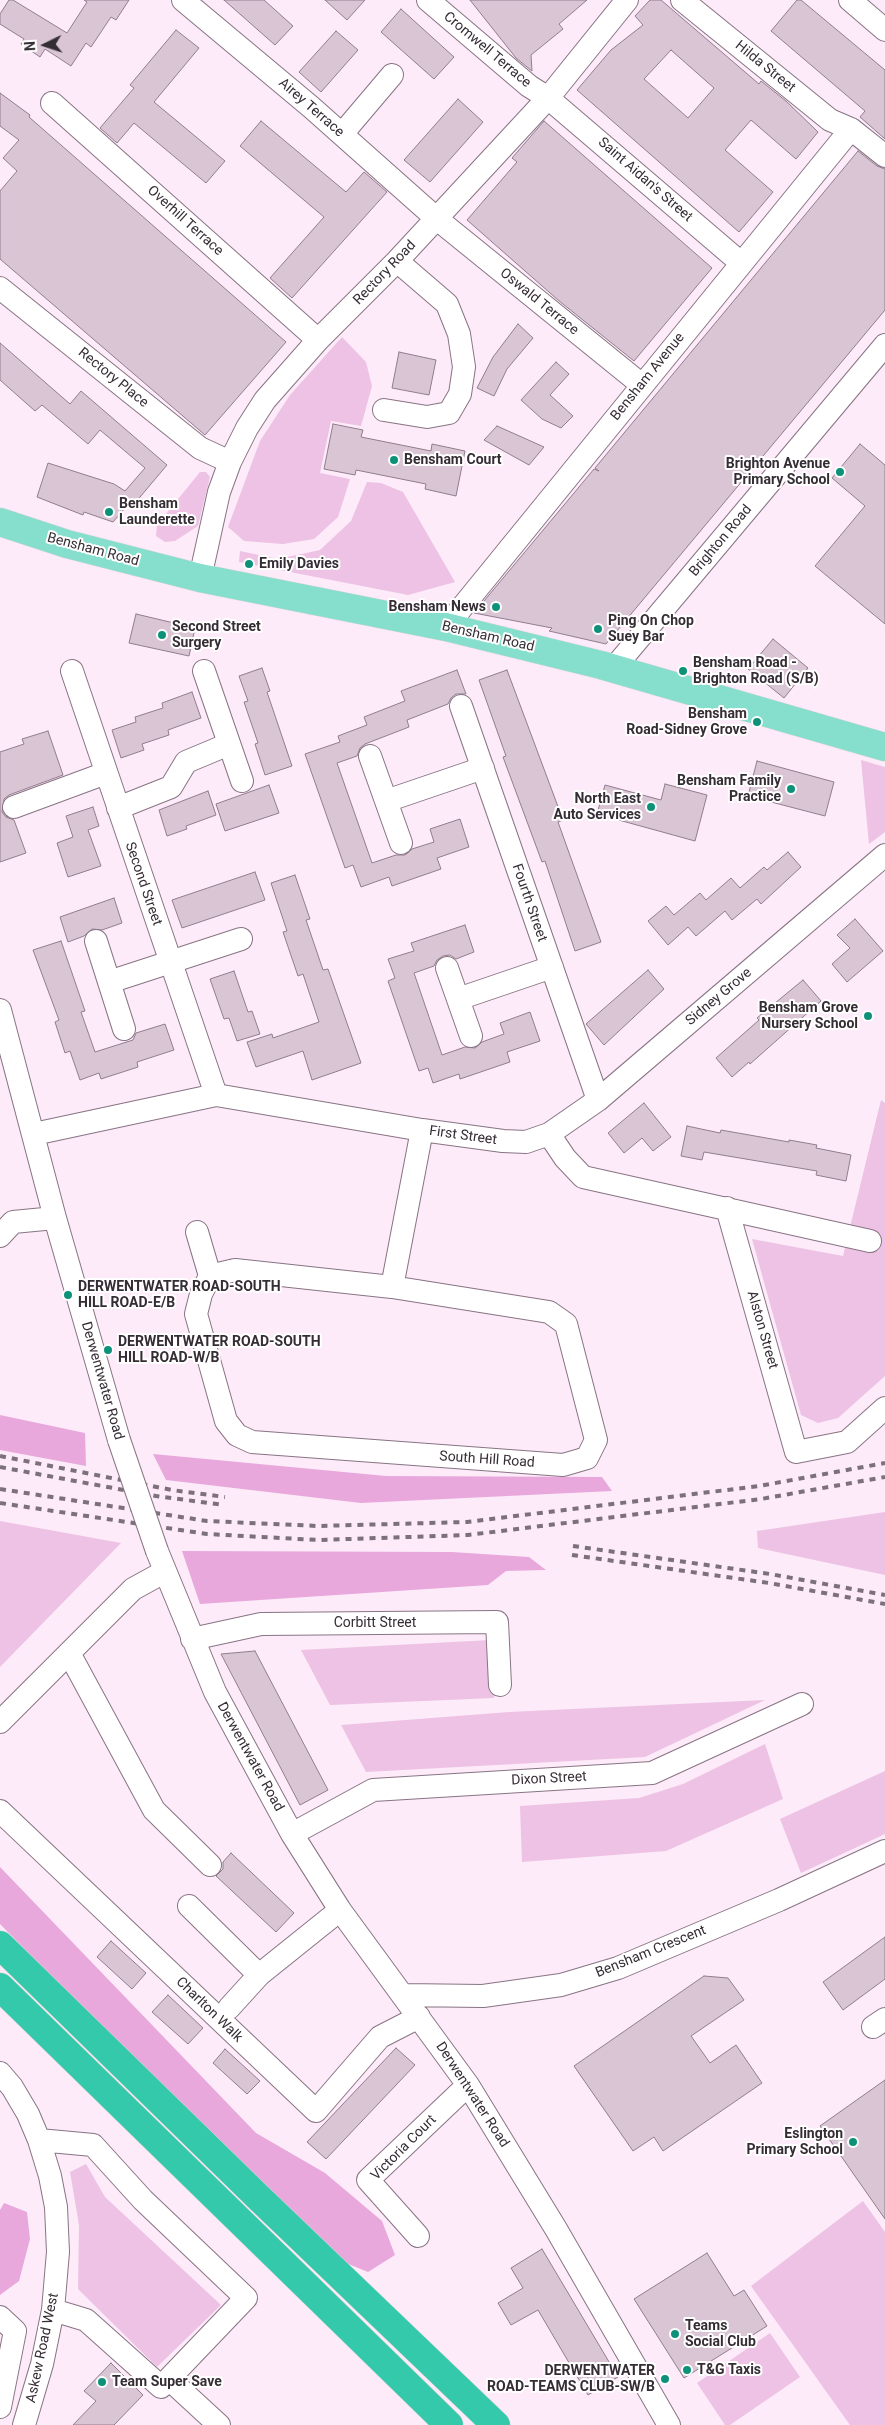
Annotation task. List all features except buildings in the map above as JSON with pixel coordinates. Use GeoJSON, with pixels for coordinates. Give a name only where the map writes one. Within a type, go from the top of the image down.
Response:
{"type":"FeatureCollection","features":[{"type":"Feature","properties":{"kind":"highway"},"geometry":{"type":"LineString","coordinates":[[0,1945],[257,2196],[448,2376],[496,2425]]}},
{"type":"Feature","properties":{"kind":"highway"},"geometry":{"type":"LineString","coordinates":[[0,1987],[449,2425]]}},
{"type":"Feature","properties":{"kind":"highway"},"geometry":{"type":"LineString","coordinates":[[277,2256],[428,2425]]}},
{"type":"Feature","properties":{"kind":"highway"},"geometry":{"type":"LineString","coordinates":[[448,2376],[511,2425]]}},
{"type":"Feature","properties":{"kind":"main road","name":"Bensham Road"},"geometry":{"type":"LineString","coordinates":[[0,522],[67,544],[200,578],[446,627],[614,668],[883,744]]}},
{"type":"Feature","properties":{"kind":"street","name":"Airey Terrace"},"geometry":{"type":"LineString","coordinates":[[183,0],[342,134],[437,219]]}},
{"type":"Feature","properties":{"kind":"street","name":"Cromwell Terrace"},"geometry":{"type":"LineString","coordinates":[[428,0],[529,86],[548,98]]}},
{"type":"Feature","properties":{"kind":"street","name":"Rectory Road"},"geometry":{"type":"LineString","coordinates":[[200,578],[220,492],[230,462],[247,428],[265,400],[318,340],[437,219],[548,98],[627,0]]}},
{"type":"Feature","properties":{"kind":"street","name":"Hilda Street"},"geometry":{"type":"LineString","coordinates":[[682,0],[830,120],[852,129],[885,156]]}},
{"type":"Feature","properties":{"kind":"street"},"geometry":{"type":"LineString","coordinates":[[850,0],[885,30]]}},
{"type":"Feature","properties":{"kind":"street"},"geometry":{"type":"LineString","coordinates":[[342,134],[392,75]]}},
{"type":"Feature","properties":{"kind":"street","name":"Saint Aidan's Street"},"geometry":{"type":"LineString","coordinates":[[548,98],[741,262]]}},
{"type":"Feature","properties":{"kind":"street","name":"Overhill Terrace"},"geometry":{"type":"LineString","coordinates":[[52,103],[318,340]]}},
{"type":"Feature","properties":{"kind":"street","name":"Bensham Avenue"},"geometry":{"type":"LineString","coordinates":[[446,627],[741,262],[852,129]]}},
{"type":"Feature","properties":{"kind":"street","name":"Oswald Terrace"},"geometry":{"type":"LineString","coordinates":[[437,219],[642,385]]}},
{"type":"Feature","properties":{"kind":"street"},"geometry":{"type":"LineString","coordinates":[[384,410],[427,417],[449,413],[460,394],[464,367],[459,334],[447,304],[397,261]]}},
{"type":"Feature","properties":{"kind":"street","name":"Rectory Place"},"geometry":{"type":"LineString","coordinates":[[0,288],[200,448],[230,462]]}},
{"type":"Feature","properties":{"kind":"street","name":"Brighton Road"},"geometry":{"type":"LineString","coordinates":[[614,668],[885,345]]}},
{"type":"Feature","properties":{"kind":"street"},"geometry":{"type":"LineString","coordinates":[[204,671],[242,781]]}},
{"type":"Feature","properties":{"kind":"street","name":"Second Street"},"geometry":{"type":"LineString","coordinates":[[72,672],[216,1095]]}},
{"type":"Feature","properties":{"kind":"street","name":"Fourth Street"},"geometry":{"type":"LineString","coordinates":[[461,706],[598,1100]]}},
{"type":"Feature","properties":{"kind":"street"},"geometry":{"type":"LineString","coordinates":[[118,808],[171,788],[186,762],[229,744]]}},
{"type":"Feature","properties":{"kind":"street"},"geometry":{"type":"LineString","coordinates":[[370,756],[401,843]]}},
{"type":"Feature","properties":{"kind":"street"},"geometry":{"type":"LineString","coordinates":[[386,801],[483,768]]}},
{"type":"Feature","properties":{"kind":"street"},"geometry":{"type":"LineString","coordinates":[[14,807],[106,773]]}},
{"type":"Feature","properties":{"kind":"street","name":"Sidney Grove"},"geometry":{"type":"LineString","coordinates":[[549,1134],[598,1100],[885,855]]}},
{"type":"Feature","properties":{"kind":"street"},"geometry":{"type":"LineString","coordinates":[[109,982],[241,939]]}},
{"type":"Feature","properties":{"kind":"street"},"geometry":{"type":"LineString","coordinates":[[96,941],[124,1029]]}},
{"type":"Feature","properties":{"kind":"street"},"geometry":{"type":"LineString","coordinates":[[458,1000],[552,967]]}},
{"type":"Feature","properties":{"kind":"street"},"geometry":{"type":"LineString","coordinates":[[447,968],[471,1036]]}},
{"type":"Feature","properties":{"kind":"street","name":"Derwentwater Road"},"geometry":{"type":"LineString","coordinates":[[0,1010],[55,1218],[119,1440],[164,1572],[215,1692],[292,1834],[340,1910],[468,2085],[564,2244],[669,2425]]}},
{"type":"Feature","properties":{"kind":"street","name":"First Street"},"geometry":{"type":"LineString","coordinates":[[34,1134],[216,1095],[422,1130],[511,1142],[526,1142],[549,1134]]}},
{"type":"Feature","properties":{"kind":"street"},"geometry":{"type":"LineString","coordinates":[[392,1287],[422,1130]]}},
{"type":"Feature","properties":{"kind":"street"},"geometry":{"type":"LineString","coordinates":[[549,1134],[565,1158],[583,1177],[870,1241]]}},
{"type":"Feature","properties":{"kind":"street","name":"Alston Street"},"geometry":{"type":"LineString","coordinates":[[727,1208],[796,1452],[847,1442],[885,1408]]}},
{"type":"Feature","properties":{"kind":"street"},"geometry":{"type":"LineString","coordinates":[[0,1236],[13,1222],[55,1218]]}},
{"type":"Feature","properties":{"kind":"street"},"geometry":{"type":"LineString","coordinates":[[197,1232],[210,1276]]}},
{"type":"Feature","properties":{"kind":"street","name":"South Hill Road"},"geometry":{"type":"LineString","coordinates":[[235,1270],[392,1287],[549,1312],[566,1324],[596,1440],[587,1458],[563,1465],[252,1442],[237,1435],[226,1421],[196,1314],[201,1294],[210,1276],[235,1270]]}},
{"type":"Feature","properties":{"kind":"street"},"geometry":{"type":"LineString","coordinates":[[0,1722],[133,1589],[164,1572]]}},
{"type":"Feature","properties":{"kind":"street","name":"Corbitt Street"},"geometry":{"type":"LineString","coordinates":[[192,1639],[261,1624],[497,1622],[500,1685]]}},
{"type":"Feature","properties":{"kind":"street"},"geometry":{"type":"LineString","coordinates":[[69,1653],[154,1810],[210,1865]]}},
{"type":"Feature","properties":{"kind":"street","name":"Dixon Street"},"geometry":{"type":"LineString","coordinates":[[292,1834],[373,1790],[652,1773],[802,1704]]}},
{"type":"Feature","properties":{"kind":"street","name":"Charlton Walk"},"geometry":{"type":"LineString","coordinates":[[0,1811],[316,2111],[380,2038],[419,2017]]}},
{"type":"Feature","properties":{"kind":"street","name":"Bensham Crescent"},"geometry":{"type":"LineString","coordinates":[[403,1994],[482,1996],[561,1985],[608,1971],[779,1900],[885,1851]]}},
{"type":"Feature","properties":{"kind":"street"},"geometry":{"type":"LineString","coordinates":[[189,1906],[259,1975]]}},
{"type":"Feature","properties":{"kind":"street"},"geometry":{"type":"LineString","coordinates":[[229,2008],[259,1975],[340,1910]]}},
{"type":"Feature","properties":{"kind":"street","name":"Askew Road West"},"geometry":{"type":"LineString","coordinates":[[0,2073],[12,2087],[28,2114],[39,2140],[50,2176],[56,2207],[58,2252],[53,2310],[42,2364],[24,2425]]}},
{"type":"Feature","properties":{"kind":"street","name":"Victoria Court"},"geometry":{"type":"LineString","coordinates":[[418,2236],[368,2180],[468,2085]]}},
{"type":"Feature","properties":{"kind":"street"},"geometry":{"type":"LineString","coordinates":[[39,2140],[93,2145],[143,2200],[246,2298],[161,2387],[86,2320],[53,2310]]}},
{"type":"Feature","properties":{"kind":"street"},"geometry":{"type":"LineString","coordinates":[[0,2317],[14,2331],[0,2407]]}},
{"type":"Feature","properties":{"kind":"street"},"geometry":{"type":"LineString","coordinates":[[169,2378],[219,2425]]}},
{"type":"Feature","properties":{"kind":"shaded area"},"geometry":{"type":"Polygon","coordinates":[[[342,337],[366,362],[372,386],[361,426],[331,421],[320,473],[350,479],[338,517],[314,539],[283,544],[244,541],[228,527],[260,441],[290,395],[342,337]]]}},
{"type":"Feature","properties":{"kind":"shaded area"},"geometry":{"type":"Polygon","coordinates":[[[200,472],[206,472],[210,477],[198,526],[175,541],[165,542],[156,536],[157,525],[200,472]]]}},
{"type":"Feature","properties":{"kind":"shaded area"},"geometry":{"type":"Polygon","coordinates":[[[367,482],[381,483],[403,492],[455,582],[408,595],[239,562],[240,551],[278,559],[320,550],[351,521],[367,482]]]}},
{"type":"Feature","properties":{"kind":"shaded area"},"geometry":{"type":"Polygon","coordinates":[[[861,760],[885,767],[885,832],[869,844],[861,760]]]}},
{"type":"Feature","properties":{"kind":"shaded area"},"geometry":{"type":"Polygon","coordinates":[[[881,1100],[885,1103],[885,1376],[838,1418],[818,1423],[801,1415],[752,1239],[843,1256],[881,1100]]]}},
{"type":"Feature","properties":{"kind":"shaded area"},"geometry":{"type":"Polygon","coordinates":[[[0,1415],[85,1433],[86,1466],[0,1450],[0,1415]]]}},
{"type":"Feature","properties":{"kind":"shaded area"},"geometry":{"type":"Polygon","coordinates":[[[153,1454],[386,1476],[602,1477],[612,1491],[361,1503],[166,1480],[153,1454]]]}},
{"type":"Feature","properties":{"kind":"shaded area"},"geometry":{"type":"Polygon","coordinates":[[[885,1512],[885,1575],[758,1548],[757,1531],[885,1512]]]}},
{"type":"Feature","properties":{"kind":"shaded area"},"geometry":{"type":"Polygon","coordinates":[[[0,1521],[121,1543],[0,1667],[0,1521]]]}},
{"type":"Feature","properties":{"kind":"shaded area"},"geometry":{"type":"Polygon","coordinates":[[[182,1551],[452,1552],[529,1557],[546,1570],[506,1571],[488,1585],[200,1604],[182,1551]]]}},
{"type":"Feature","properties":{"kind":"shaded area"},"geometry":{"type":"Polygon","coordinates":[[[491,1640],[494,1698],[330,1705],[301,1650],[491,1640]]]}},
{"type":"Feature","properties":{"kind":"shaded area"},"geometry":{"type":"Polygon","coordinates":[[[765,1700],[645,1757],[366,1772],[341,1725],[509,1712],[765,1700]]]}},
{"type":"Feature","properties":{"kind":"shaded area"},"geometry":{"type":"Polygon","coordinates":[[[765,1744],[783,1799],[666,1851],[522,1862],[520,1806],[639,1798],[683,1784],[765,1744]]]}},
{"type":"Feature","properties":{"kind":"shaded area"},"geometry":{"type":"Polygon","coordinates":[[[885,1771],[885,1834],[801,1873],[780,1819],[885,1771]]]}},
{"type":"Feature","properties":{"kind":"shaded area"},"geometry":{"type":"Polygon","coordinates":[[[0,1867],[256,2133],[325,2173],[382,2221],[395,2255],[368,2272],[341,2261],[179,2106],[0,1924],[0,1867]]]}},
{"type":"Feature","properties":{"kind":"shaded area"},"geometry":{"type":"Polygon","coordinates":[[[86,2164],[105,2197],[221,2305],[157,2367],[78,2289],[79,2225],[70,2172],[86,2164]]]}},
{"type":"Feature","properties":{"kind":"shaded area"},"geometry":{"type":"Polygon","coordinates":[[[863,2201],[885,2232],[885,2425],[850,2425],[751,2286],[863,2201]]]}},
{"type":"Feature","properties":{"kind":"shaded area"},"geometry":{"type":"Polygon","coordinates":[[[4,2203],[27,2212],[30,2239],[19,2281],[0,2295],[0,2210],[4,2203]]]}},
{"type":"Feature","properties":{"kind":"shaded area"},"geometry":{"type":"Polygon","coordinates":[[[770,2333],[800,2377],[730,2425],[725,2425],[697,2383],[770,2333]]]}},
{"type":"Feature","properties":{"kind":"railway"},"geometry":{"type":"LineString","coordinates":[[0,1456],[172,1490],[225,1497]]}},
{"type":"Feature","properties":{"kind":"railway"},"geometry":{"type":"LineString","coordinates":[[0,1489],[207,1521],[318,1526],[467,1522],[759,1486],[885,1463]]}},
{"type":"Feature","properties":{"kind":"railway"},"geometry":{"type":"LineString","coordinates":[[0,1467],[156,1496],[224,1505]]}},
{"type":"Feature","properties":{"kind":"railway"},"geometry":{"type":"LineString","coordinates":[[0,1503],[207,1534],[318,1540],[468,1535],[761,1499],[885,1477]]}},
{"type":"Feature","properties":{"kind":"railway"},"geometry":{"type":"LineString","coordinates":[[573,1546],[770,1574],[885,1595]]}},
{"type":"Feature","properties":{"kind":"railway"},"geometry":{"type":"LineString","coordinates":[[572,1555],[769,1583],[885,1604]]}},
{"type":"Feature","properties":{"kind":"place","name":"Bensham Court"},"geometry":{"type":"Point","coordinates":[394,460]}},
{"type":"Feature","properties":{"kind":"place","name":"Brighton Avenue Primary School"},"geometry":{"type":"Point","coordinates":[840,472]}},
{"type":"Feature","properties":{"kind":"place","name":"Bensham Launderette"},"geometry":{"type":"Point","coordinates":[109,512]}},
{"type":"Feature","properties":{"kind":"place","name":"Emily Davies"},"geometry":{"type":"Point","coordinates":[249,564]}},
{"type":"Feature","properties":{"kind":"place","name":"Bensham News"},"geometry":{"type":"Point","coordinates":[496,607]}},
{"type":"Feature","properties":{"kind":"place","name":"Ping On Chop Suey Bar"},"geometry":{"type":"Point","coordinates":[598,629]}},
{"type":"Feature","properties":{"kind":"place","name":"Second Street Surgery"},"geometry":{"type":"Point","coordinates":[162,635]}},
{"type":"Feature","properties":{"kind":"place","name":"Bensham Road - Brighton Road (S/B)"},"geometry":{"type":"Point","coordinates":[683,671]}},
{"type":"Feature","properties":{"kind":"place","name":"Bensham Road-Sidney Grove"},"geometry":{"type":"Point","coordinates":[757,722]}},
{"type":"Feature","properties":{"kind":"place","name":"Bensham Family Practice"},"geometry":{"type":"Point","coordinates":[791,789]}},
{"type":"Feature","properties":{"kind":"place","name":"North East Auto Services"},"geometry":{"type":"Point","coordinates":[651,807]}},
{"type":"Feature","properties":{"kind":"place","name":"Bensham Grove Nursery School"},"geometry":{"type":"Point","coordinates":[868,1016]}},
{"type":"Feature","properties":{"kind":"place","name":"DERWENTWATER ROAD-SOUTH HILL ROAD-E/B"},"geometry":{"type":"Point","coordinates":[68,1295]}},
{"type":"Feature","properties":{"kind":"place","name":"DERWENTWATER ROAD-SOUTH HILL ROAD-W/B"},"geometry":{"type":"Point","coordinates":[108,1350]}},
{"type":"Feature","properties":{"kind":"place","name":"Eslington Primary School"},"geometry":{"type":"Point","coordinates":[853,2142]}},
{"type":"Feature","properties":{"kind":"place","name":"Teams Social Club"},"geometry":{"type":"Point","coordinates":[675,2334]}},
{"type":"Feature","properties":{"kind":"place","name":"T&G Taxis"},"geometry":{"type":"Point","coordinates":[687,2370]}},
{"type":"Feature","properties":{"kind":"place","name":"DERWENTWATER ROAD-TEAMS CLUB-SW/B"},"geometry":{"type":"Point","coordinates":[665,2379]}},
{"type":"Feature","properties":{"kind":"place","name":"Team Super Save"},"geometry":{"type":"Point","coordinates":[102,2382]}}]}
